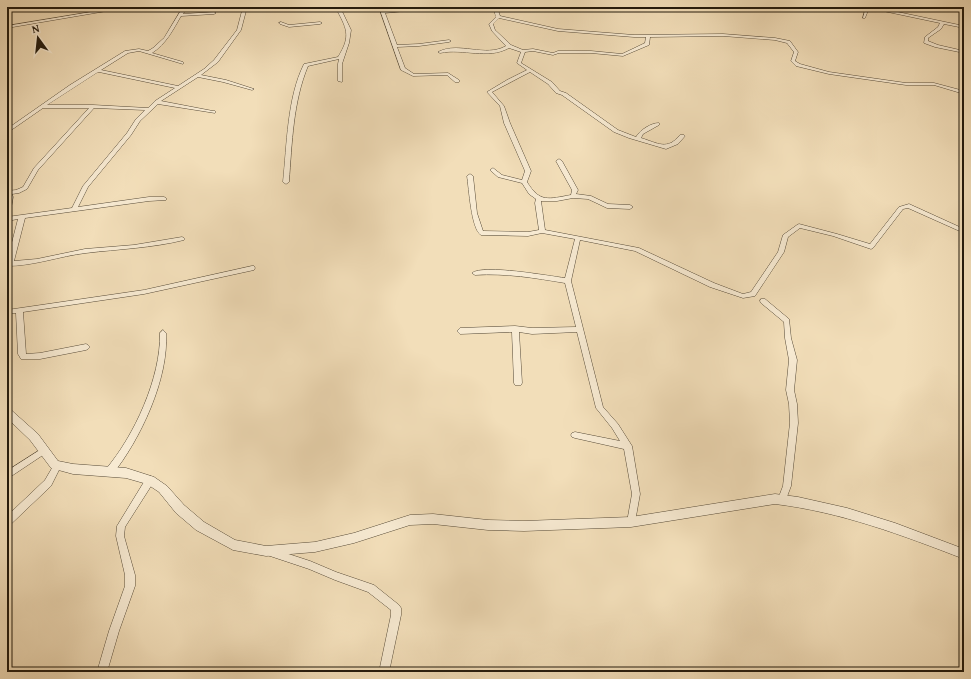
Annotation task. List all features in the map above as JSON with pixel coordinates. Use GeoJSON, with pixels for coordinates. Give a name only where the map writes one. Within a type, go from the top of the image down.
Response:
{"type":"FeatureCollection","features":[{"type":"Feature","properties":{"kind":"street"},"geometry":{"type":"LineString","coordinates":[[7,12],[25,7]]}},
{"type":"Feature","properties":{"kind":"street"},"geometry":{"type":"LineString","coordinates":[[7,27],[128,7]]}},
{"type":"Feature","properties":{"kind":"street"},"geometry":{"type":"LineString","coordinates":[[148,53],[155,49],[171,32],[179,15],[185,7]]}},
{"type":"Feature","properties":{"kind":"street"},"geometry":{"type":"LineString","coordinates":[[215,8],[224,7]]}},
{"type":"Feature","properties":{"kind":"street"},"geometry":{"type":"LineString","coordinates":[[74,210],[85,187],[129,134],[138,120],[157,102],[198,76],[216,61],[239,30],[245,7]]}},
{"type":"Feature","properties":{"kind":"street"},"geometry":{"type":"LineString","coordinates":[[292,7],[297,9],[337,7],[348,26],[349,32],[340,64],[340,81]]}},
{"type":"Feature","properties":{"kind":"street"},"geometry":{"type":"LineString","coordinates":[[434,7],[382,9],[403,69],[413,75],[423,76],[448,74],[457,81]]}},
{"type":"Feature","properties":{"kind":"street"},"geometry":{"type":"LineString","coordinates":[[495,7],[498,17]]}},
{"type":"Feature","properties":{"kind":"street"},"geometry":{"type":"LineString","coordinates":[[864,17],[868,7],[964,27]]}},
{"type":"Feature","properties":{"kind":"street"},"geometry":{"type":"LineString","coordinates":[[179,15],[214,13]]}},
{"type":"Feature","properties":{"kind":"street"},"geometry":{"type":"LineString","coordinates":[[498,17],[558,30],[648,36],[723,36],[775,39],[788,42],[793,46],[796,52],[793,61],[814,70],[867,80],[906,84],[934,84],[964,92]]}},
{"type":"Feature","properties":{"kind":"street"},"geometry":{"type":"LineString","coordinates":[[498,17],[491,24],[493,30],[509,46],[523,51],[533,50],[552,54],[558,52],[585,52],[623,55],[646,44],[648,36]]}},
{"type":"Feature","properties":{"kind":"street"},"geometry":{"type":"LineString","coordinates":[[285,19],[294,26]]}},
{"type":"Feature","properties":{"kind":"street"},"geometry":{"type":"LineString","coordinates":[[281,23],[286,26],[310,27],[320,23]]}},
{"type":"Feature","properties":{"kind":"street"},"geometry":{"type":"LineString","coordinates":[[942,23],[940,28],[926,38],[926,42],[964,52]]}},
{"type":"Feature","properties":{"kind":"street"},"geometry":{"type":"LineString","coordinates":[[396,46],[450,41]]}},
{"type":"Feature","properties":{"kind":"street"},"geometry":{"type":"LineString","coordinates":[[440,52],[456,50],[481,53],[494,52],[509,46]]}},
{"type":"Feature","properties":{"kind":"street"},"geometry":{"type":"LineString","coordinates":[[7,131],[130,51],[139,50],[182,63]]}},
{"type":"Feature","properties":{"kind":"street"},"geometry":{"type":"LineString","coordinates":[[523,51],[519,63],[529,71],[550,83],[558,92],[564,94],[616,131],[666,147],[676,143],[682,136]]}},
{"type":"Feature","properties":{"kind":"street"},"geometry":{"type":"LineString","coordinates":[[286,182],[294,110],[306,65],[340,58],[343,55]]}},
{"type":"Feature","properties":{"kind":"street"},"geometry":{"type":"LineString","coordinates":[[99,71],[179,88]]}},
{"type":"Feature","properties":{"kind":"street"},"geometry":{"type":"LineString","coordinates":[[524,182],[528,171],[524,160],[507,122],[502,106],[489,92],[505,84],[511,78],[529,71]]}},
{"type":"Feature","properties":{"kind":"street"},"geometry":{"type":"LineString","coordinates":[[198,76],[252,89]]}},
{"type":"Feature","properties":{"kind":"street"},"geometry":{"type":"LineString","coordinates":[[157,102],[213,112]]}},
{"type":"Feature","properties":{"kind":"street"},"geometry":{"type":"LineString","coordinates":[[43,107],[93,106],[149,109]]}},
{"type":"Feature","properties":{"kind":"street"},"geometry":{"type":"LineString","coordinates":[[7,214],[10,196],[8,193],[18,192],[25,188],[36,169],[93,106]]}},
{"type":"Feature","properties":{"kind":"street"},"geometry":{"type":"LineString","coordinates":[[638,139],[641,133],[657,124]]}},
{"type":"Feature","properties":{"kind":"street"},"geometry":{"type":"LineString","coordinates":[[560,161],[575,190],[573,196]]}},
{"type":"Feature","properties":{"kind":"street"},"geometry":{"type":"LineString","coordinates":[[493,170],[500,176],[524,182],[530,193],[539,199],[557,199],[573,196],[589,197],[607,206],[630,207]]}},
{"type":"Feature","properties":{"kind":"street"},"geometry":{"type":"LineString","coordinates":[[470,176],[474,213],[481,233],[528,234],[542,231],[637,249],[712,285],[743,296],[753,294],[781,252],[785,236],[799,226],[835,235],[871,247],[901,208],[910,206],[964,231]]}},
{"type":"Feature","properties":{"kind":"street"},"geometry":{"type":"LineString","coordinates":[[7,219],[149,199],[164,199]]}},
{"type":"Feature","properties":{"kind":"street"},"geometry":{"type":"LineString","coordinates":[[539,199],[538,203],[542,231]]}},
{"type":"Feature","properties":{"kind":"street"},"geometry":{"type":"LineString","coordinates":[[22,217],[9,264],[38,261],[85,251],[134,247],[182,239]]}},
{"type":"Feature","properties":{"kind":"street"},"geometry":{"type":"LineString","coordinates":[[578,238],[568,281],[600,408],[628,446],[636,494],[631,522]]}},
{"type":"Feature","properties":{"kind":"street"},"geometry":{"type":"LineString","coordinates":[[7,312],[144,292],[252,268]]}},
{"type":"Feature","properties":{"kind":"street"},"geometry":{"type":"LineString","coordinates":[[475,273],[492,272],[537,276],[568,281]]}},
{"type":"Feature","properties":{"kind":"street"},"geometry":{"type":"LineString","coordinates":[[763,301],[787,321],[788,338],[793,360],[790,390],[793,404],[794,428],[787,486],[782,499]]}},
{"type":"Feature","properties":{"kind":"street"},"geometry":{"type":"LineString","coordinates":[[19,310],[22,354],[24,357],[40,356],[86,347]]}},
{"type":"Feature","properties":{"kind":"street"},"geometry":{"type":"LineString","coordinates":[[514,329],[518,383]]}},
{"type":"Feature","properties":{"kind":"street"},"geometry":{"type":"LineString","coordinates":[[460,331],[580,329]]}},
{"type":"Feature","properties":{"kind":"street"},"geometry":{"type":"LineString","coordinates":[[110,472],[122,457],[150,400],[165,347],[163,333]]}},
{"type":"Feature","properties":{"kind":"street"},"geometry":{"type":"LineString","coordinates":[[7,412],[34,437],[56,468],[48,483],[7,522]]}},
{"type":"Feature","properties":{"kind":"street"},"geometry":{"type":"LineString","coordinates":[[575,435],[628,446]]}},
{"type":"Feature","properties":{"kind":"street"},"geometry":{"type":"LineString","coordinates":[[7,475],[43,451]]}},
{"type":"Feature","properties":{"kind":"street"},"geometry":{"type":"LineString","coordinates":[[54,465],[73,469],[126,473],[150,480],[163,489],[180,509],[200,526],[233,545],[266,551],[310,565],[335,576],[370,588],[392,603],[396,608],[396,615],[384,672]]}},
{"type":"Feature","properties":{"kind":"street"},"geometry":{"type":"LineString","coordinates":[[102,672],[114,631],[130,586],[130,575],[120,536],[121,526],[150,480]]}},
{"type":"Feature","properties":{"kind":"street"},"geometry":{"type":"LineString","coordinates":[[266,551],[315,547],[354,538],[410,520],[426,519],[524,526],[631,522],[756,501],[782,499],[798,501],[872,521],[964,554]]}}]}
